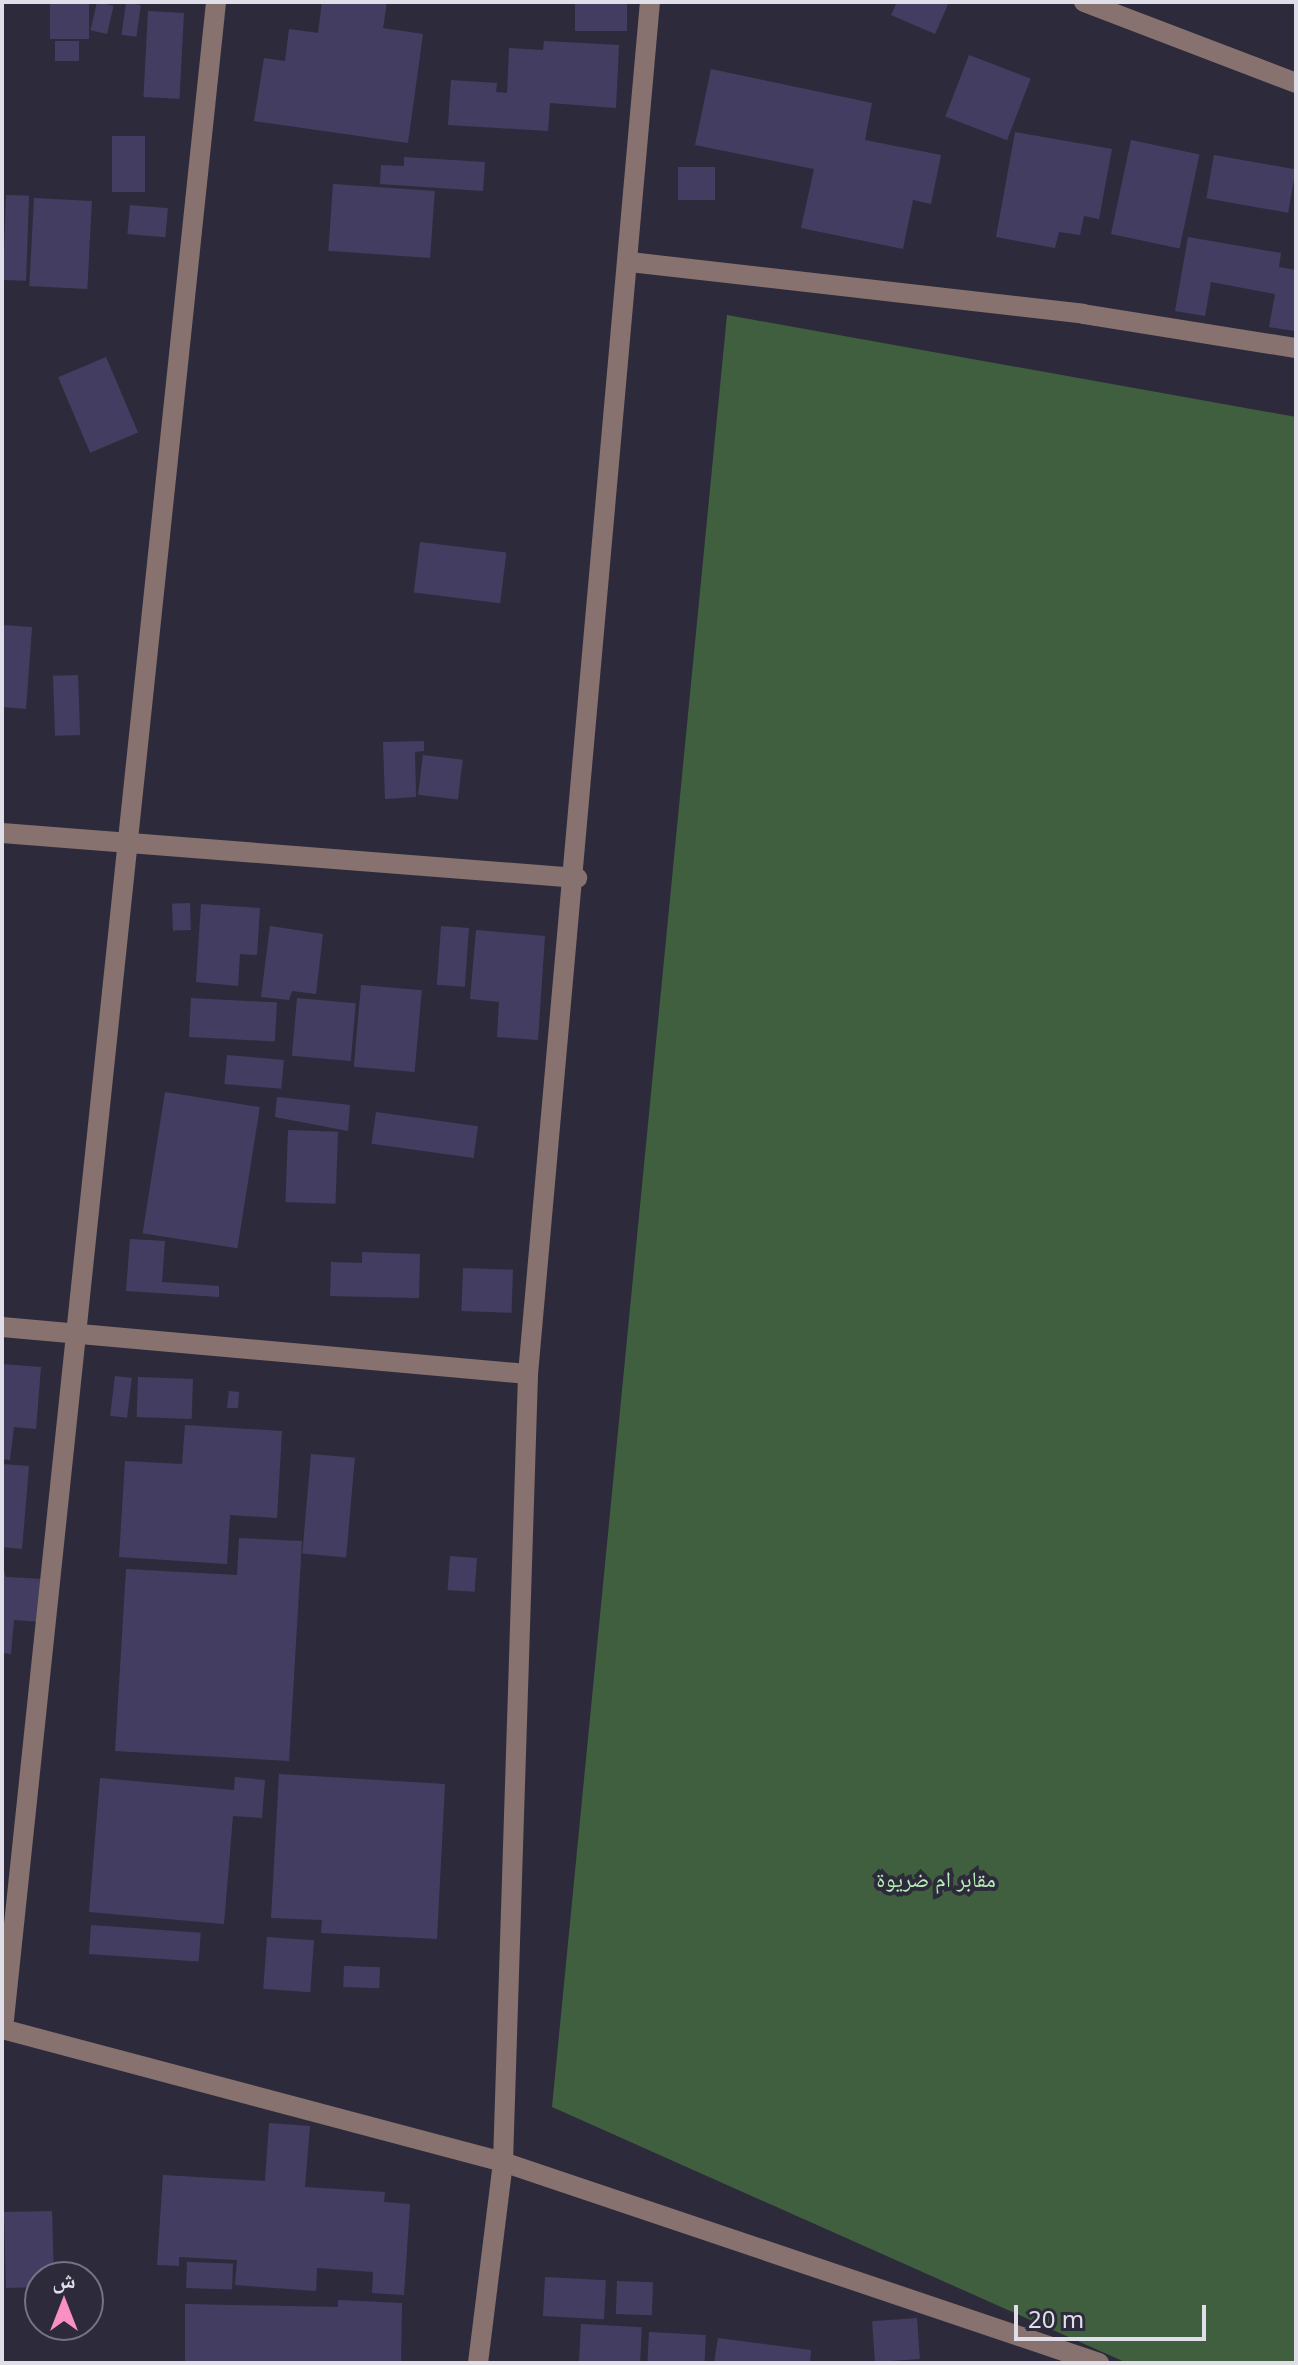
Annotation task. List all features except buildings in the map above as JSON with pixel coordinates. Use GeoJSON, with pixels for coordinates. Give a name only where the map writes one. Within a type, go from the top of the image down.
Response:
{"type":"FeatureCollection","features":[{"type":"Feature","properties":{"kind":"street"},"geometry":{"type":"LineString","coordinates":[[216,2],[73,1333],[3,2029],[503,2162],[1099,2363]]}},
{"type":"Feature","properties":{"kind":"street"},"geometry":{"type":"LineString","coordinates":[[478,2363],[503,2162],[528,1374],[577,878],[650,2]]}},
{"type":"Feature","properties":{"kind":"street"},"geometry":{"type":"LineString","coordinates":[[1084,2],[1296,83]]}},
{"type":"Feature","properties":{"kind":"street"},"geometry":{"type":"LineString","coordinates":[[630,262],[1083,314],[1296,348]]}},
{"type":"Feature","properties":{"kind":"street"},"geometry":{"type":"LineString","coordinates":[[2,833],[577,878]]}},
{"type":"Feature","properties":{"kind":"street"},"geometry":{"type":"LineString","coordinates":[[2,1327],[528,1374]]}},
{"type":"Feature","properties":{"kind":"green space","name":"مقابر ام ضريوة"},"geometry":{"type":"Polygon","coordinates":[[[727,315],[1296,417],[1296,2363],[1127,2363],[552,2107],[727,315]]]}}]}
